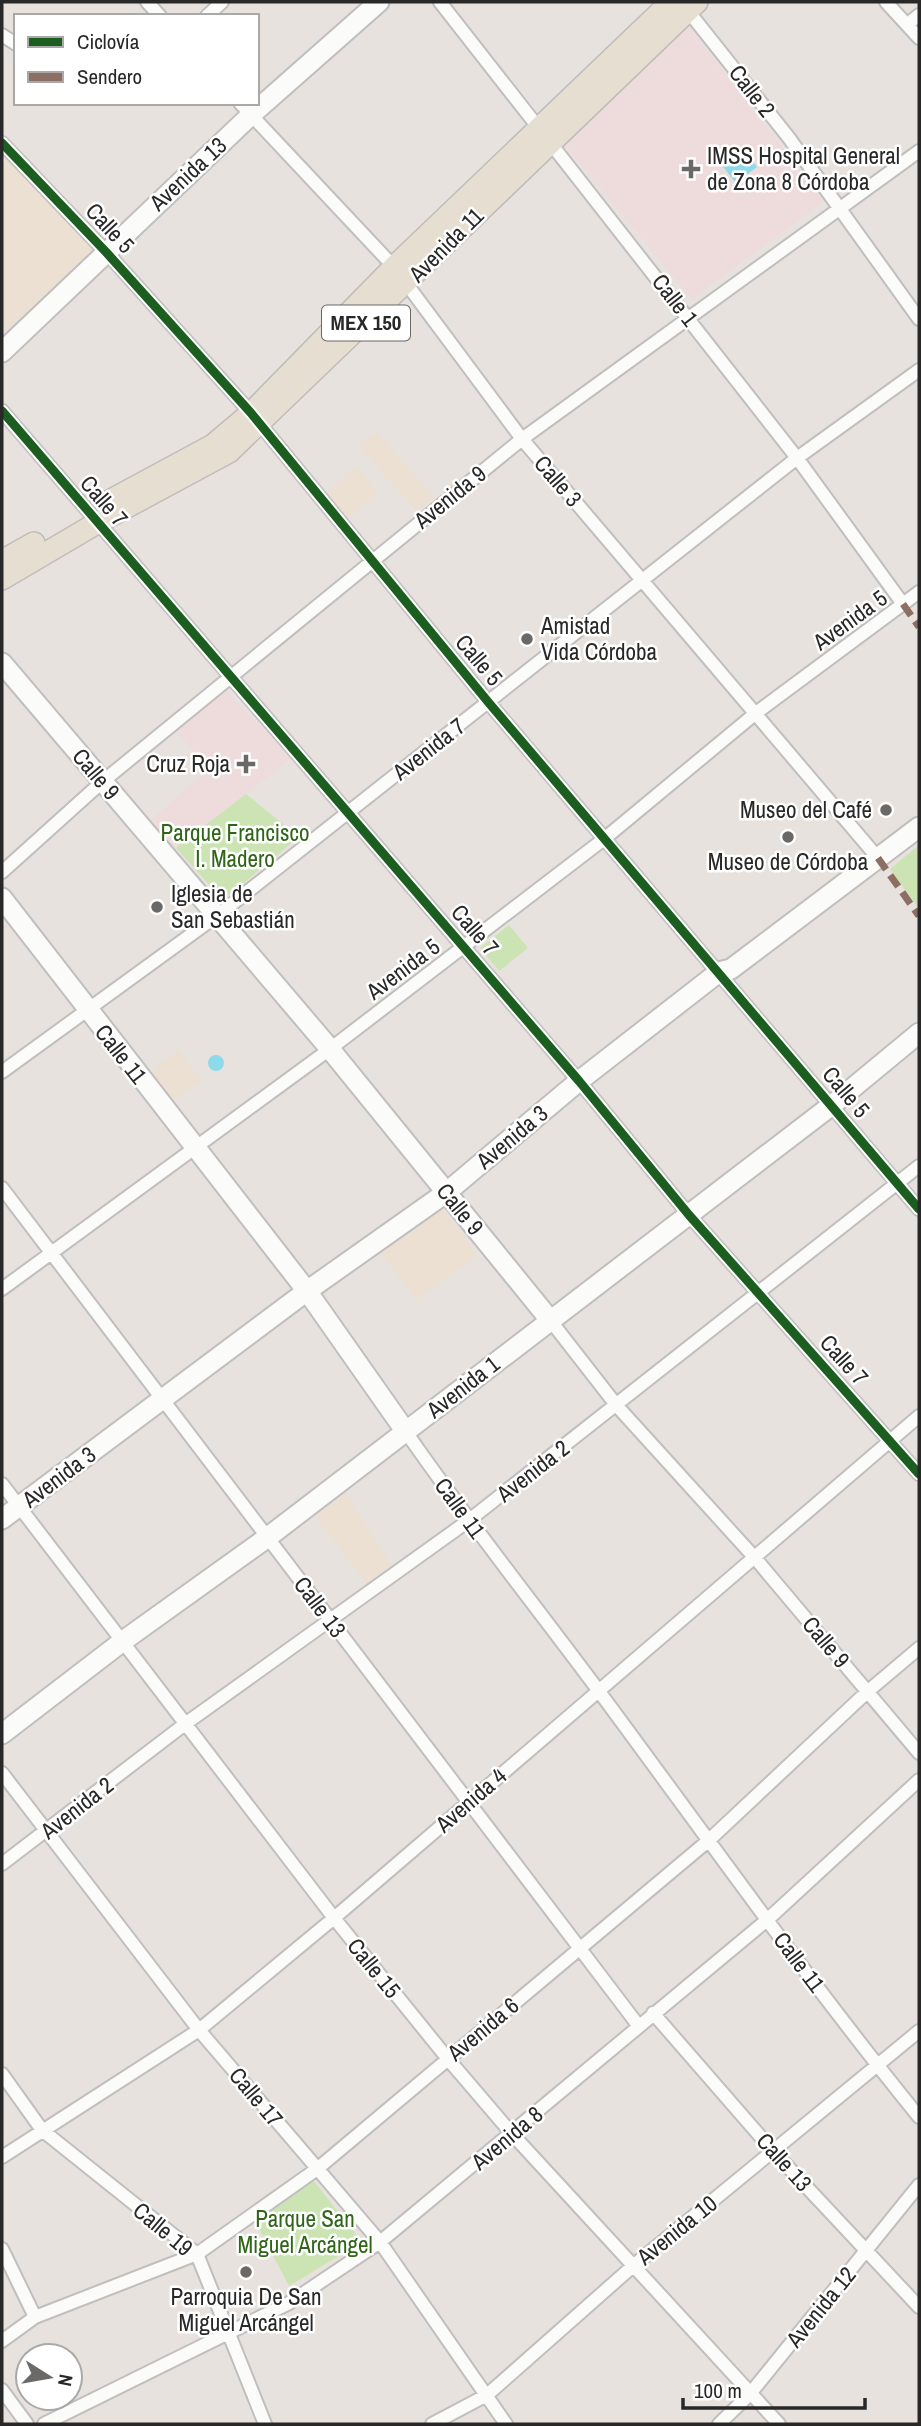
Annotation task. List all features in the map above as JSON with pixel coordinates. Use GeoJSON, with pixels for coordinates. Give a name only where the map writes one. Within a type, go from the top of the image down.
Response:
{"type":"FeatureCollection","features":[{"type":"Feature","properties":{"kind":"main road","name":"Avenida 13"},"geometry":{"type":"LineString","coordinates":[[259,99],[379,2]]}},
{"type":"Feature","properties":{"kind":"main road","name":"Avenida 11"},"geometry":{"type":"LineString","coordinates":[[2,561],[208,467],[545,133],[684,4]]}},
{"type":"Feature","properties":{"kind":"main road","name":"Avenida 13"},"geometry":{"type":"LineString","coordinates":[[2,352],[106,252],[246,109]]}},
{"type":"Feature","properties":{"kind":"main road","name":"Avenida 11"},"geometry":{"type":"LineString","coordinates":[[2,579],[92,518]]}},
{"type":"Feature","properties":{"kind":"main road","name":"Calle 9"},"geometry":{"type":"LineString","coordinates":[[3,666],[218,915],[550,1320]]}},
{"type":"Feature","properties":{"kind":"main road","name":"Avenida 3"},"geometry":{"type":"LineString","coordinates":[[2,1519],[307,1291],[447,1192],[579,1081],[719,972],[731,969],[919,827]]}},
{"type":"Feature","properties":{"kind":"main road","name":"Calle 11"},"geometry":{"type":"LineString","coordinates":[[2,898],[307,1291],[406,1432]]}},
{"type":"Feature","properties":{"kind":"main road","name":"Avenida 1"},"geometry":{"type":"LineString","coordinates":[[2,1734],[123,1640],[268,1538],[832,1105],[919,1033]]}},
{"type":"Feature","properties":{"kind":"street"},"geometry":{"type":"LineString","coordinates":[[208,14],[222,2]]}},
{"type":"Feature","properties":{"kind":"street","name":"Calle 1"},"geometry":{"type":"LineString","coordinates":[[440,2],[797,457],[903,604]]}},
{"type":"Feature","properties":{"kind":"street"},"geometry":{"type":"LineString","coordinates":[[886,2],[919,38]]}},
{"type":"Feature","properties":{"kind":"street","name":"Calle 2"},"geometry":{"type":"LineString","coordinates":[[684,4],[789,138],[919,319]]}},
{"type":"Feature","properties":{"kind":"street"},"geometry":{"type":"LineString","coordinates":[[908,24],[919,15]]}},
{"type":"Feature","properties":{"kind":"street","name":"Calle 3"},"geometry":{"type":"LineString","coordinates":[[246,109],[401,276],[522,439],[878,858]]}},
{"type":"Feature","properties":{"kind":"street","name":"Calle 5"},"geometry":{"type":"LineString","coordinates":[[2,143],[106,252],[256,419],[489,703],[919,1209]]}},
{"type":"Feature","properties":{"kind":"street","name":"Avenida 9"},"geometry":{"type":"LineString","coordinates":[[2,872],[102,782],[522,439],[919,151]]}},
{"type":"Feature","properties":{"kind":"street","name":"Avenida 7"},"geometry":{"type":"LineString","coordinates":[[2,1072],[218,915],[797,457],[919,370]]}},
{"type":"Feature","properties":{"kind":"street","name":"Calle 7"},"geometry":{"type":"LineString","coordinates":[[2,411],[579,1081],[689,1215],[919,1474]]}},
{"type":"Feature","properties":{"kind":"street","name":"Avenida 5"},"geometry":{"type":"LineString","coordinates":[[2,1289],[49,1252],[330,1049],[604,839],[756,713],[919,592]]}},
{"type":"Feature","properties":{"kind":"street","name":"Avenida 2"},"geometry":{"type":"LineString","coordinates":[[2,1864],[185,1724],[468,1521],[919,1166]]}},
{"type":"Feature","properties":{"kind":"street","name":"Calle 13"},"geometry":{"type":"LineString","coordinates":[[2,1188],[578,1950],[638,2025]]}},
{"type":"Feature","properties":{"kind":"street","name":"Calle 9"},"geometry":{"type":"LineString","coordinates":[[550,1320],[617,1406],[755,1558],[919,1753]]}},
{"type":"Feature","properties":{"kind":"street","name":"Avenida 4"},"geometry":{"type":"LineString","coordinates":[[2,2157],[199,2030],[334,1919],[597,1689],[755,1558],[919,1416]]}},
{"type":"Feature","properties":{"kind":"street","name":"Calle 11"},"geometry":{"type":"LineString","coordinates":[[406,1432],[468,1521],[597,1689],[878,2067],[919,2117]]}},
{"type":"Feature","properties":{"kind":"street","name":"Calle 15"},"geometry":{"type":"LineString","coordinates":[[2,1484],[334,1919],[448,2059],[513,2135],[749,2395],[779,2424]]}},
{"type":"Feature","properties":{"kind":"street","name":"Avenida 6"},"geometry":{"type":"LineString","coordinates":[[2,2341],[35,2317],[197,2255],[317,2169],[708,1841],[867,1692],[919,1648]]}},
{"type":"Feature","properties":{"kind":"street","name":"Calle 17"},"geometry":{"type":"LineString","coordinates":[[2,1773],[199,2030],[380,2242],[506,2424]]}},
{"type":"Feature","properties":{"kind":"street","name":"Avenida 8"},"geometry":{"type":"LineString","coordinates":[[44,2424],[289,2303],[380,2242],[513,2135],[638,2025],[767,1920],[919,1780]]}},
{"type":"Feature","properties":{"kind":"street","name":"Calle 13"},"geometry":{"type":"LineString","coordinates":[[653,2013],[773,2151],[919,2307]]}},
{"type":"Feature","properties":{"kind":"street","name":"Avenida 10"},"geometry":{"type":"LineString","coordinates":[[432,2424],[487,2395],[634,2266],[919,2031]]}},
{"type":"Feature","properties":{"kind":"street","name":"Calle 19"},"geometry":{"type":"LineString","coordinates":[[2,2074],[42,2130],[197,2255],[265,2424]]}},
{"type":"Feature","properties":{"kind":"street","name":"Avenida 12"},"geometry":{"type":"LineString","coordinates":[[719,2424],[749,2395],[919,2185]]}},
{"type":"Feature","properties":{"kind":"street"},"geometry":{"type":"LineString","coordinates":[[2,2249],[35,2317]]}},
{"type":"Feature","properties":{"kind":"street"},"geometry":{"type":"LineString","coordinates":[[2,2389],[27,2424]]}},
{"type":"Feature","properties":{"kind":"shaded area","name":"IMSS Hospital General de Zona 8 Córdoba"},"geometry":{"type":"Polygon","coordinates":[[[688,26],[824,201],[692,299],[562,142],[613,91],[688,26]]]}},
{"type":"Feature","properties":{"kind":"shaded area"},"geometry":{"type":"Polygon","coordinates":[[[2,152],[97,255],[2,348],[2,152]]]}},
{"type":"Feature","properties":{"kind":"shaded area"},"geometry":{"type":"Polygon","coordinates":[[[377,432],[434,497],[417,512],[359,446],[377,432]]]}},
{"type":"Feature","properties":{"kind":"shaded area"},"geometry":{"type":"Polygon","coordinates":[[[357,467],[378,493],[347,519],[326,493],[357,467]]]}},
{"type":"Feature","properties":{"kind":"shaded area","name":"Cruz Roja"},"geometry":{"type":"Polygon","coordinates":[[[223,687],[291,759],[176,848],[151,820],[210,768],[173,728],[223,687]]]}},
{"type":"Feature","properties":{"kind":"shaded area"},"geometry":{"type":"Polygon","coordinates":[[[178,1050],[202,1080],[170,1103],[147,1074],[178,1050]]]}},
{"type":"Feature","properties":{"kind":"shaded area"},"geometry":{"type":"Polygon","coordinates":[[[439,1205],[477,1255],[417,1300],[379,1250],[439,1205]]]}},
{"type":"Feature","properties":{"kind":"shaded area"},"geometry":{"type":"Polygon","coordinates":[[[343,1489],[392,1566],[367,1584],[312,1511],[343,1489]]]}},
{"type":"Feature","properties":{"kind":"green space","name":"Parque Francisco I. Madero"},"geometry":{"type":"Polygon","coordinates":[[[246,794],[299,837],[223,900],[176,848],[246,794]]]}},
{"type":"Feature","properties":{"kind":"green space"},"geometry":{"type":"Polygon","coordinates":[[[919,845],[919,909],[890,869],[919,845]]]}},
{"type":"Feature","properties":{"kind":"green space"},"geometry":{"type":"Polygon","coordinates":[[[509,925],[528,948],[499,971],[480,948],[509,925]]]}},
{"type":"Feature","properties":{"kind":"green space","name":"Parque San Miguel Arcángel"},"geometry":{"type":"Polygon","coordinates":[[[313,2180],[362,2242],[289,2286],[255,2221],[313,2180]]]}},
{"type":"Feature","properties":{"kind":"water"},"geometry":{"type":"Polygon","coordinates":[[[725,152],[730,159],[726,162],[730,167],[747,154],[757,167],[736,183],[716,158],[725,152]]]}},
{"type":"Feature","properties":{"kind":"water"},"geometry":{"type":"Polygon","coordinates":[[[213,1055],[219,1055],[224,1063],[222,1069],[213,1071],[208,1066],[208,1060],[213,1055]]]}},
{"type":"Feature","properties":{"kind":"marked path"},"geometry":{"type":"LineString","coordinates":[[903,604],[919,627]]}},
{"type":"Feature","properties":{"kind":"marked path"},"geometry":{"type":"LineString","coordinates":[[878,858],[919,916]]}},
{"type":"Feature","properties":{"kind":"cycle path"},"geometry":{"type":"LineString","coordinates":[[2,143],[106,252],[251,413],[489,703],[919,1209]]}},
{"type":"Feature","properties":{"kind":"cycle path"},"geometry":{"type":"LineString","coordinates":[[2,411],[579,1081],[689,1215],[919,1474]]}},
{"type":"Feature","properties":{"kind":"place","name":"IMSS Hospital General de Zona 8 Córdoba"},"geometry":{"type":"Point","coordinates":[691,169]}},
{"type":"Feature","properties":{"kind":"place","name":"Amistad Vida Córdoba"},"geometry":{"type":"Point","coordinates":[527,639]}},
{"type":"Feature","properties":{"kind":"place","name":"Cruz Roja"},"geometry":{"type":"Point","coordinates":[246,764]}},
{"type":"Feature","properties":{"kind":"place","name":"Museo del Café"},"geometry":{"type":"Point","coordinates":[886,810]}},
{"type":"Feature","properties":{"kind":"place","name":"Museo de Córdoba"},"geometry":{"type":"Point","coordinates":[788,837]}},
{"type":"Feature","properties":{"kind":"place","name":"Iglesia de San Sebastián"},"geometry":{"type":"Point","coordinates":[157,907]}},
{"type":"Feature","properties":{"kind":"place","name":"Parroquia De San Miguel Arcángel"},"geometry":{"type":"Point","coordinates":[246,2272]}}]}
